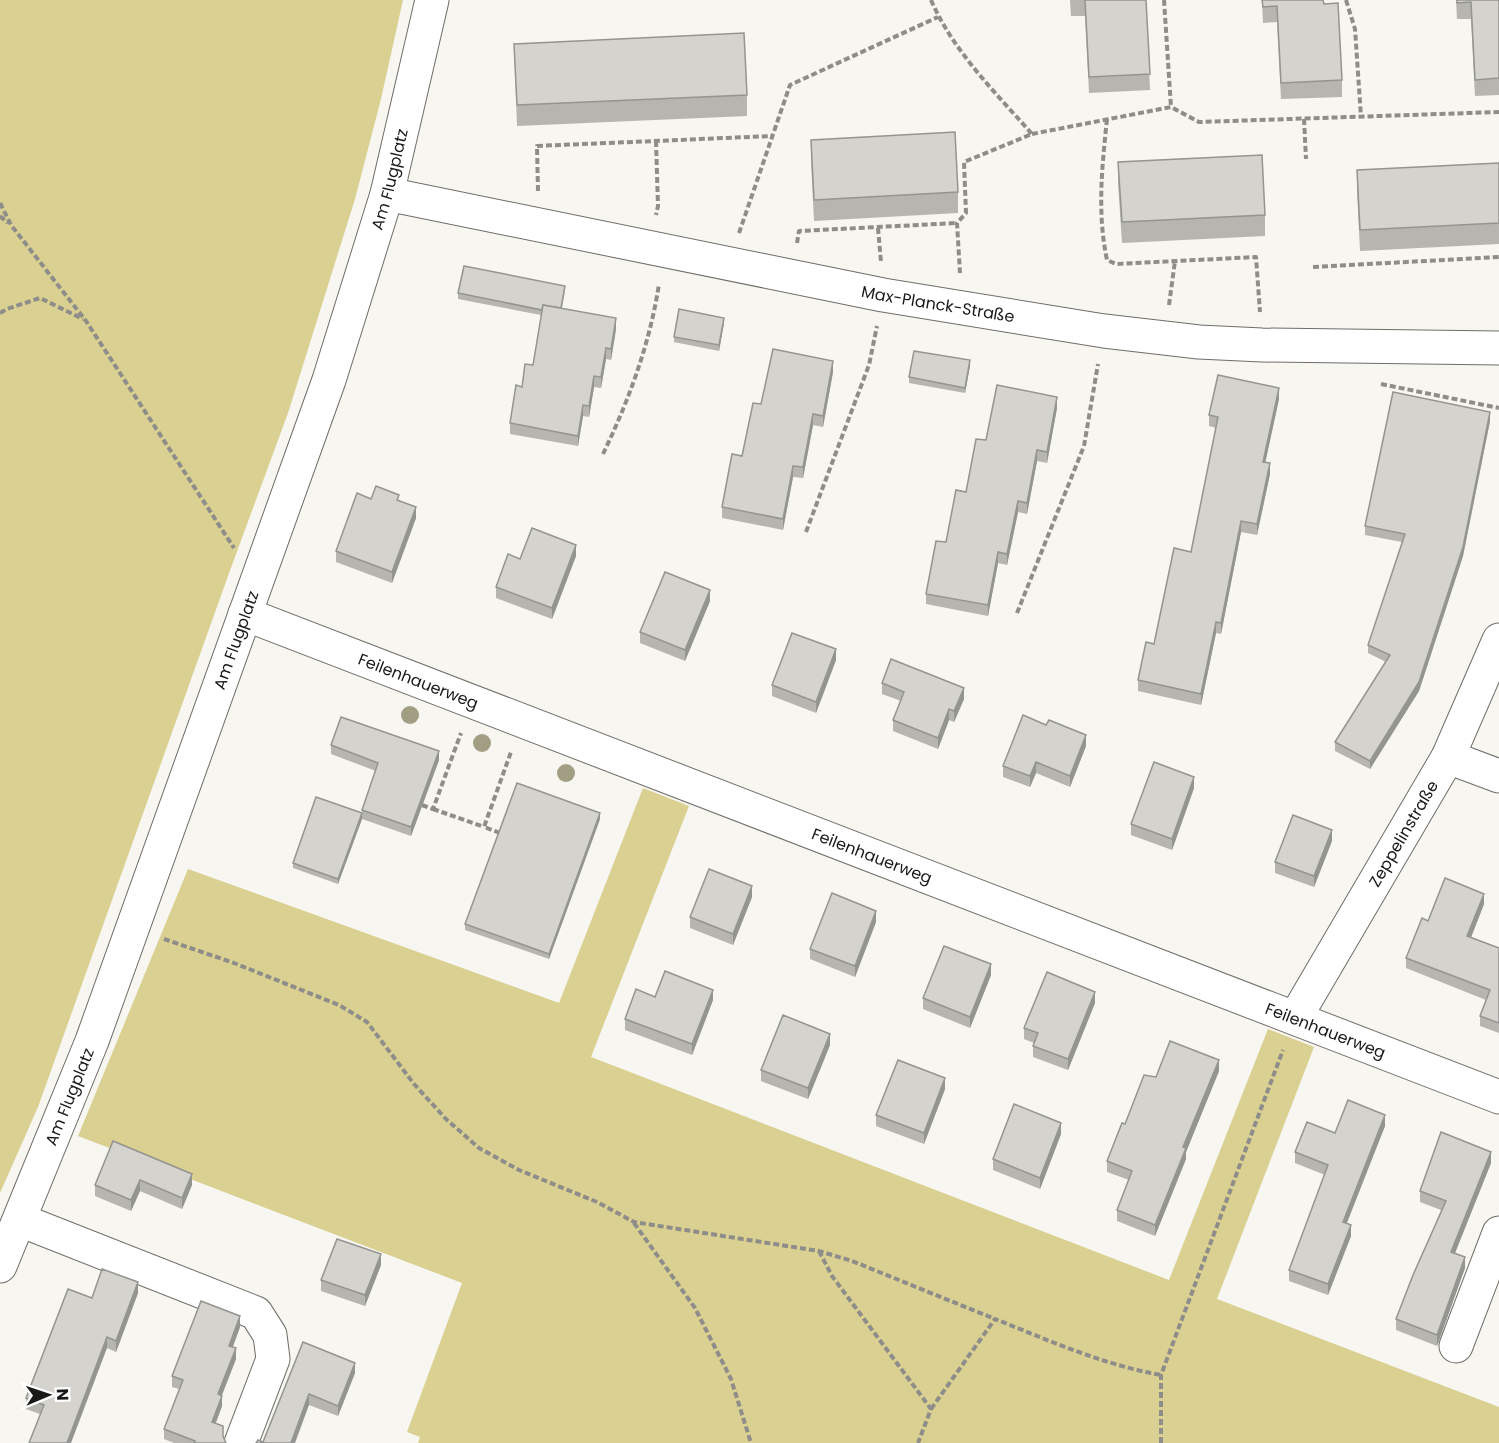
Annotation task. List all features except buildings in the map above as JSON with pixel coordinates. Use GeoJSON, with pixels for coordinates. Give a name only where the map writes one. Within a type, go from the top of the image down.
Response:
{"type":"FeatureCollection","features":[{"type":"Feature","properties":{"kind":"street","name":"Am Flugplatz"},"geometry":{"type":"LineString","coordinates":[[0,1266],[92,1041],[329,380],[387,194],[432,0]]}},
{"type":"Feature","properties":{"kind":"street","name":"Max-Planck-Straße"},"geometry":{"type":"LineString","coordinates":[[387,194],[883,295],[1104,331],[1262,345],[1499,348]]}},
{"type":"Feature","properties":{"kind":"street","name":"Feilenhauerweg"},"geometry":{"type":"LineString","coordinates":[[245,614],[1499,1097]]}},
{"type":"Feature","properties":{"kind":"street","name":"Zeppelinstraße"},"geometry":{"type":"LineString","coordinates":[[1295,1018],[1448,757],[1499,640]]}},
{"type":"Feature","properties":{"kind":"street"},"geometry":{"type":"LineString","coordinates":[[1448,757],[1499,776]]}},
{"type":"Feature","properties":{"kind":"street"},"geometry":{"type":"LineString","coordinates":[[20,1220],[256,1313],[270,1335],[273,1359],[241,1443]]}},
{"type":"Feature","properties":{"kind":"street"},"geometry":{"type":"LineString","coordinates":[[1456,1346],[1499,1233]]}},
{"type":"Feature","properties":{"kind":"path"},"geometry":{"type":"LineString","coordinates":[[931,0],[938,17],[965,57],[1032,134]]}},
{"type":"Feature","properties":{"kind":"path"},"geometry":{"type":"LineString","coordinates":[[1164,0],[1171,107]]}},
{"type":"Feature","properties":{"kind":"path"},"geometry":{"type":"LineString","coordinates":[[1346,0],[1355,29],[1361,117]]}},
{"type":"Feature","properties":{"kind":"path"},"geometry":{"type":"LineString","coordinates":[[732,264],[740,229],[790,85],[938,17]]}},
{"type":"Feature","properties":{"kind":"path"},"geometry":{"type":"LineString","coordinates":[[790,276],[799,231],[957,223],[966,213],[964,162],[1032,134],[1171,107],[1199,122],[1499,112]]}},
{"type":"Feature","properties":{"kind":"path"},"geometry":{"type":"LineString","coordinates":[[1107,119],[1101,179],[1104,247],[1107,260],[1116,264],[1256,257],[1262,345]]}},
{"type":"Feature","properties":{"kind":"path"},"geometry":{"type":"LineString","coordinates":[[1304,119],[1306,159]]}},
{"type":"Feature","properties":{"kind":"path"},"geometry":{"type":"LineString","coordinates":[[531,224],[539,186],[537,147],[772,136]]}},
{"type":"Feature","properties":{"kind":"path"},"geometry":{"type":"LineString","coordinates":[[603,454],[626,406],[654,317],[658,206],[656,141]]}},
{"type":"Feature","properties":{"kind":"path"},"geometry":{"type":"LineString","coordinates":[[0,203],[11,225],[86,321],[233,548],[265,561]]}},
{"type":"Feature","properties":{"kind":"path"},"geometry":{"type":"LineString","coordinates":[[0,216],[11,225]]}},
{"type":"Feature","properties":{"kind":"path"},"geometry":{"type":"LineString","coordinates":[[957,223],[963,309]]}},
{"type":"Feature","properties":{"kind":"path"},"geometry":{"type":"LineString","coordinates":[[1313,267],[1499,257]]}},
{"type":"Feature","properties":{"kind":"path"},"geometry":{"type":"LineString","coordinates":[[1164,338],[1175,261]]}},
{"type":"Feature","properties":{"kind":"path"},"geometry":{"type":"LineString","coordinates":[[806,532],[869,364],[883,295]]}},
{"type":"Feature","properties":{"kind":"path"},"geometry":{"type":"LineString","coordinates":[[0,313],[40,298],[86,321]]}},
{"type":"Feature","properties":{"kind":"path"},"geometry":{"type":"LineString","coordinates":[[1017,613],[1084,446],[1104,331]]}},
{"type":"Feature","properties":{"kind":"path"},"geometry":{"type":"LineString","coordinates":[[1381,384],[1499,408]]}},
{"type":"Feature","properties":{"kind":"path"},"geometry":{"type":"LineString","coordinates":[[433,809],[473,702]]}},
{"type":"Feature","properties":{"kind":"path"},"geometry":{"type":"LineString","coordinates":[[484,827],[523,721]]}},
{"type":"Feature","properties":{"kind":"path"},"geometry":{"type":"LineString","coordinates":[[422,805],[501,833]]}},
{"type":"Feature","properties":{"kind":"path"},"geometry":{"type":"LineString","coordinates":[[133,927],[234,963],[339,1005],[367,1023],[414,1084],[446,1119],[479,1148],[519,1170],[597,1202],[634,1222],[819,1251],[1065,1347],[1132,1370],[1161,1375]]}},
{"type":"Feature","properties":{"kind":"path"},"geometry":{"type":"LineString","coordinates":[[1161,1443],[1161,1375],[1295,1018]]}},
{"type":"Feature","properties":{"kind":"path"},"geometry":{"type":"LineString","coordinates":[[634,1222],[695,1308],[731,1379],[751,1443]]}},
{"type":"Feature","properties":{"kind":"path"},"geometry":{"type":"LineString","coordinates":[[819,1251],[832,1276],[931,1409]]}},
{"type":"Feature","properties":{"kind":"path"},"geometry":{"type":"LineString","coordinates":[[918,1443],[931,1409],[995,1319]]}},
{"type":"Feature","properties":{"kind":"shaded area"},"geometry":{"type":"Polygon","coordinates":[[[0,0],[403,0],[381,99],[355,199],[288,413],[38,1107],[0,1193],[0,0]]]}},
{"type":"Feature","properties":{"kind":"shaded area"},"geometry":{"type":"Polygon","coordinates":[[[643,788],[689,806],[591,1057],[1169,1280],[1268,1029],[1314,1047],[1217,1299],[1499,1407],[1499,1443],[418,1443],[420,1437],[407,1432],[462,1283],[78,1136],[188,869],[559,1003],[643,788]]]}}]}
